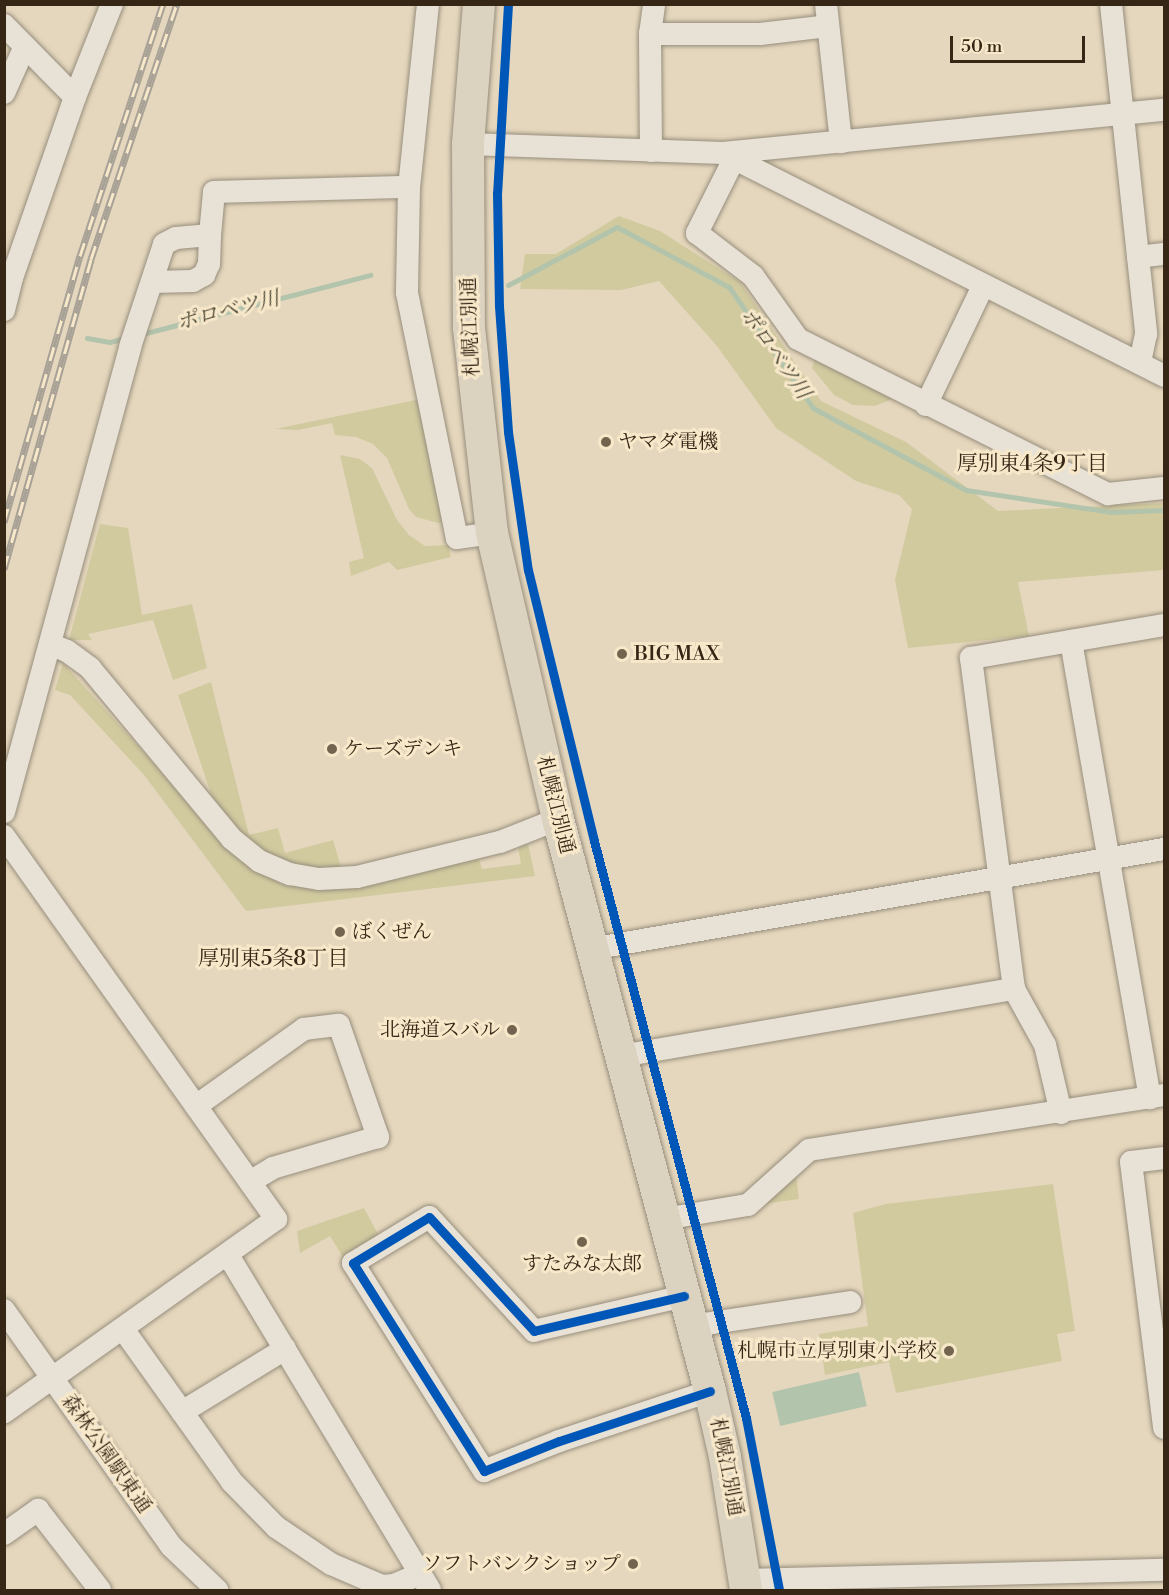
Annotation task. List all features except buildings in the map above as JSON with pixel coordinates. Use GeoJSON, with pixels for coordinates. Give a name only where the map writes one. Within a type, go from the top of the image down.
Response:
{"type":"FeatureCollection","features":[{"type":"Feature","properties":{"kind":"highway","name":"札幌江別通"},"geometry":{"type":"LineString","coordinates":[[479,4],[468,144],[469,328],[492,533],[558,819],[591,949],[710,1391],[725,1457],[746,1585]]}},
{"type":"Feature","properties":{"kind":"street"},"geometry":{"type":"LineString","coordinates":[[4,310],[8,279],[112,4]]}},
{"type":"Feature","properties":{"kind":"street"},"geometry":{"type":"LineString","coordinates":[[428,4],[409,187],[407,293],[457,538],[492,533]]}},
{"type":"Feature","properties":{"kind":"street"},"geometry":{"type":"LineString","coordinates":[[651,151],[650,34],[654,4]]}},
{"type":"Feature","properties":{"kind":"street"},"geometry":{"type":"LineString","coordinates":[[1111,4],[1146,334],[1140,363]]}},
{"type":"Feature","properties":{"kind":"street"},"geometry":{"type":"LineString","coordinates":[[650,34],[760,34],[827,15],[841,142]]}},
{"type":"Feature","properties":{"kind":"street"},"geometry":{"type":"LineString","coordinates":[[4,25],[75,98]]}},
{"type":"Feature","properties":{"kind":"street"},"geometry":{"type":"LineString","coordinates":[[4,93],[25,46]]}},
{"type":"Feature","properties":{"kind":"street"},"geometry":{"type":"LineString","coordinates":[[468,144],[728,156],[841,142],[1164,110]]}},
{"type":"Feature","properties":{"kind":"street"},"geometry":{"type":"LineString","coordinates":[[728,156],[1164,376]]}},
{"type":"Feature","properties":{"kind":"street"},"geometry":{"type":"LineString","coordinates":[[728,156],[696,233],[753,276],[798,339],[1108,494],[1164,488]]}},
{"type":"Feature","properties":{"kind":"street"},"geometry":{"type":"LineString","coordinates":[[153,282],[193,280],[204,275],[209,264],[214,192],[409,187]]}},
{"type":"Feature","properties":{"kind":"street"},"geometry":{"type":"LineString","coordinates":[[4,812],[52,645],[130,347],[164,244],[176,238],[210,235]]}},
{"type":"Feature","properties":{"kind":"street"},"geometry":{"type":"LineString","coordinates":[[1138,257],[1164,254]]}},
{"type":"Feature","properties":{"kind":"street"},"geometry":{"type":"LineString","coordinates":[[926,405],[983,286]]}},
{"type":"Feature","properties":{"kind":"street"},"geometry":{"type":"LineString","coordinates":[[1061,1113],[1045,1045],[1014,989],[971,658],[1164,625]]}},
{"type":"Feature","properties":{"kind":"street"},"geometry":{"type":"LineString","coordinates":[[664,1220],[748,1205],[809,1150],[1157,1097],[1108,858],[1071,641]]}},
{"type":"Feature","properties":{"kind":"street"},"geometry":{"type":"LineString","coordinates":[[52,645],[67,651],[90,668],[232,839],[259,861],[290,874],[319,879],[357,877],[500,842],[558,819]]}},
{"type":"Feature","properties":{"kind":"street"},"geometry":{"type":"LineString","coordinates":[[4,836],[276,1220],[4,1412]]}},
{"type":"Feature","properties":{"kind":"street"},"geometry":{"type":"LineString","coordinates":[[591,949],[1164,849]]}},
{"type":"Feature","properties":{"kind":"street"},"geometry":{"type":"LineString","coordinates":[[621,1056],[1014,989]]}},
{"type":"Feature","properties":{"kind":"street"},"geometry":{"type":"LineString","coordinates":[[196,1106],[304,1029],[339,1025],[378,1137],[273,1168],[250,1182]]}},
{"type":"Feature","properties":{"kind":"street"},"geometry":{"type":"LineString","coordinates":[[1164,1158],[1131,1162],[1164,1428]]}},
{"type":"Feature","properties":{"kind":"street"},"geometry":{"type":"LineString","coordinates":[[710,1391],[559,1441],[484,1472],[353,1263],[429,1217],[534,1331],[688,1311],[850,1302]]}},
{"type":"Feature","properties":{"kind":"street"},"geometry":{"type":"LineString","coordinates":[[123,1329],[245,1497],[297,1543],[331,1564],[382,1586],[425,1582],[228,1254]]}},
{"type":"Feature","properties":{"kind":"street","name":"森林公園駅東通"},"geometry":{"type":"LineString","coordinates":[[4,1310],[171,1546],[217,1590]]}},
{"type":"Feature","properties":{"kind":"street"},"geometry":{"type":"LineString","coordinates":[[182,1412],[285,1349]]}},
{"type":"Feature","properties":{"kind":"street"},"geometry":{"type":"LineString","coordinates":[[4,1534],[38,1510],[100,1590]]}},
{"type":"Feature","properties":{"kind":"street"},"geometry":{"type":"LineString","coordinates":[[746,1585],[1164,1570]]}},
{"type":"Feature","properties":{"kind":"shaded area"},"geometry":{"type":"Polygon","coordinates":[[[619,216],[660,231],[740,282],[821,401],[906,442],[998,511],[1164,503],[1164,570],[1018,582],[1029,636],[908,648],[895,580],[912,509],[899,495],[856,481],[776,428],[717,346],[659,281],[621,290],[520,289],[525,254],[556,254],[619,216]]]}},
{"type":"Feature","properties":{"kind":"shaded area"},"geometry":{"type":"Polygon","coordinates":[[[815,359],[897,397],[875,406],[853,405],[834,395],[812,368],[815,359]]]}},
{"type":"Feature","properties":{"kind":"shaded area"},"geometry":{"type":"Polygon","coordinates":[[[421,399],[446,520],[438,523],[416,517],[409,509],[387,458],[373,444],[356,437],[335,435],[332,423],[298,430],[275,429],[421,399]]]}},
{"type":"Feature","properties":{"kind":"shaded area"},"geometry":{"type":"Polygon","coordinates":[[[340,455],[360,459],[372,468],[397,520],[409,535],[425,546],[448,545],[451,557],[397,570],[389,562],[351,576],[349,562],[364,558],[340,455]]]}},
{"type":"Feature","properties":{"kind":"shaded area"},"geometry":{"type":"Polygon","coordinates":[[[100,524],[128,528],[142,615],[192,604],[207,668],[173,680],[153,620],[88,634],[92,640],[69,640],[100,524]]]}},
{"type":"Feature","properties":{"kind":"shaded area"},"geometry":{"type":"Polygon","coordinates":[[[63,663],[233,851],[281,884],[330,890],[479,859],[482,869],[521,864],[518,848],[528,844],[535,876],[246,911],[144,775],[70,695],[55,690],[63,663]]]}},
{"type":"Feature","properties":{"kind":"shaded area"},"geometry":{"type":"Polygon","coordinates":[[[211,682],[249,835],[278,828],[285,853],[333,840],[342,871],[281,864],[243,835],[213,800],[178,695],[211,682]]]}},
{"type":"Feature","properties":{"kind":"shaded area"},"geometry":{"type":"Polygon","coordinates":[[[795,1166],[799,1199],[762,1204],[795,1166]]]}},
{"type":"Feature","properties":{"kind":"shaded area"},"geometry":{"type":"Polygon","coordinates":[[[1053,1184],[1075,1331],[1057,1334],[1062,1361],[896,1393],[889,1362],[825,1375],[819,1334],[868,1326],[853,1213],[886,1204],[1053,1184]]]}},
{"type":"Feature","properties":{"kind":"shaded area"},"geometry":{"type":"Polygon","coordinates":[[[364,1208],[381,1240],[344,1259],[330,1236],[300,1253],[297,1231],[364,1208]]]}},
{"type":"Feature","properties":{"kind":"shaded area"},"geometry":{"type":"Polygon","coordinates":[[[859,1372],[867,1406],[780,1426],[772,1392],[859,1372]]]}},
{"type":"Feature","properties":{"kind":"waterway","name":"ポロベツ川"},"geometry":{"type":"LineString","coordinates":[[508,285],[617,227],[729,287],[813,408],[966,490],[1111,512],[1164,510]]}},
{"type":"Feature","properties":{"kind":"waterway","name":"ポロベツ川"},"geometry":{"type":"LineString","coordinates":[[142,334],[370,275]]}},
{"type":"Feature","properties":{"kind":"waterway","name":"ポロベツ川"},"geometry":{"type":"LineString","coordinates":[[87,338],[110,342],[127,337]]}},
{"type":"Feature","properties":{"kind":"railway"},"geometry":{"type":"LineString","coordinates":[[4,522],[80,256],[163,4]]}},
{"type":"Feature","properties":{"kind":"railway"},"geometry":{"type":"LineString","coordinates":[[4,569],[91,259],[177,4]]}},
{"type":"Feature","properties":{"kind":"cycle path"},"geometry":{"type":"LineString","coordinates":[[508,4],[497,193],[499,306],[508,432],[528,570],[594,841],[746,1418],[779,1590]]}},
{"type":"Feature","properties":{"kind":"cycle path"},"geometry":{"type":"LineString","coordinates":[[684,1296],[534,1331],[429,1217],[353,1263],[484,1471],[559,1441],[710,1391]]}},
{"type":"Feature","properties":{"kind":"place","name":"ヤマダ電機"},"geometry":{"type":"Point","coordinates":[606,442]}},
{"type":"Feature","properties":{"kind":"place","name":"BIG MAX"},"geometry":{"type":"Point","coordinates":[622,654]}},
{"type":"Feature","properties":{"kind":"place","name":"ケーズデンキ"},"geometry":{"type":"Point","coordinates":[332,749]}},
{"type":"Feature","properties":{"kind":"place","name":"ぼくぜん"},"geometry":{"type":"Point","coordinates":[340,932]}},
{"type":"Feature","properties":{"kind":"place","name":"北海道スバル"},"geometry":{"type":"Point","coordinates":[512,1030]}},
{"type":"Feature","properties":{"kind":"place","name":"すたみな太郎"},"geometry":{"type":"Point","coordinates":[582,1242]}},
{"type":"Feature","properties":{"kind":"place","name":"札幌市立厚別東小学校"},"geometry":{"type":"Point","coordinates":[949,1351]}},
{"type":"Feature","properties":{"kind":"place","name":"ソフトバンクショップ"},"geometry":{"type":"Point","coordinates":[633,1564]}},
{"type":"Feature","properties":{"kind":"district","name":"厚別東4条9丁目"},"geometry":{"type":"Point","coordinates":[1032,464]}},
{"type":"Feature","properties":{"kind":"district","name":"厚別東5条8丁目"},"geometry":{"type":"Point","coordinates":[273,959]}}]}
